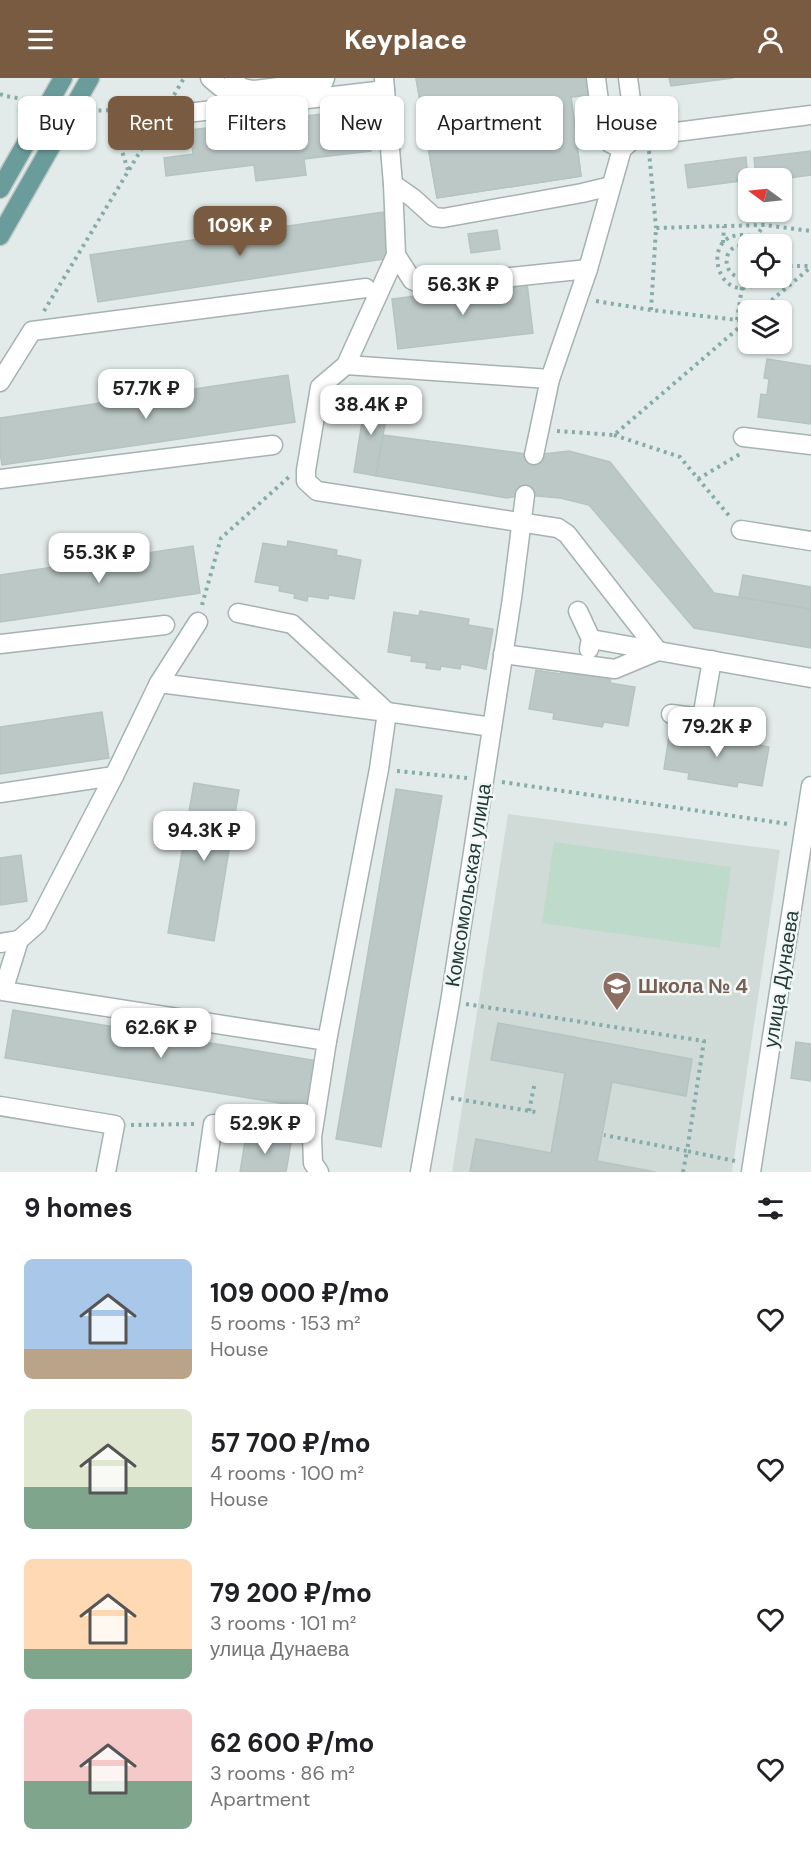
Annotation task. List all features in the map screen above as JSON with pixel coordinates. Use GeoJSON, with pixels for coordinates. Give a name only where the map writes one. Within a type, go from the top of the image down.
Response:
{"type":"FeatureCollection","features":[{"type":"Feature","properties":{"kind":"main road"},"geometry":{"type":"LineString","coordinates":[[45,96],[52,78]]}},
{"type":"Feature","properties":{"kind":"main road"},"geometry":{"type":"LineString","coordinates":[[47,96],[63,78]]}},
{"type":"Feature","properties":{"kind":"main road"},"geometry":{"type":"LineString","coordinates":[[0,236],[90,78]]}},
{"type":"Feature","properties":{"kind":"main road"},"geometry":{"type":"LineString","coordinates":[[0,189],[19,150]]}},
{"type":"Feature","properties":{"kind":"street"},"geometry":{"type":"LineString","coordinates":[[210,78],[226,92],[244,99],[309,93],[318,89],[325,78]]}},
{"type":"Feature","properties":{"kind":"street"},"geometry":{"type":"LineString","coordinates":[[234,78],[238,86],[255,90],[309,83],[314,78]]}},
{"type":"Feature","properties":{"kind":"street"},"geometry":{"type":"LineString","coordinates":[[596,78],[598,96]]}},
{"type":"Feature","properties":{"kind":"street"},"geometry":{"type":"LineString","coordinates":[[628,78],[630,96]]}},
{"type":"Feature","properties":{"kind":"street"},"geometry":{"type":"LineString","coordinates":[[194,111],[384,84],[393,184],[396,255],[346,365],[320,387],[306,481],[317,491],[558,528],[567,534],[658,651]]}},
{"type":"Feature","properties":{"kind":"street"},"geometry":{"type":"LineString","coordinates":[[678,134],[811,115]]}},
{"type":"Feature","properties":{"kind":"street"},"geometry":{"type":"LineString","coordinates":[[534,455],[550,379],[588,269],[611,186],[630,150]]}},
{"type":"Feature","properties":{"kind":"street"},"geometry":{"type":"LineString","coordinates":[[393,184],[434,217],[443,218],[611,186]]}},
{"type":"Feature","properties":{"kind":"street"},"geometry":{"type":"LineString","coordinates":[[396,255],[412,280],[425,286],[588,269]]}},
{"type":"Feature","properties":{"kind":"street"},"geometry":{"type":"LineString","coordinates":[[0,382],[32,331],[366,288]]}},
{"type":"Feature","properties":{"kind":"street"},"geometry":{"type":"LineString","coordinates":[[346,365],[550,379]]}},
{"type":"Feature","properties":{"kind":"street"},"geometry":{"type":"LineString","coordinates":[[743,437],[811,446]]}},
{"type":"Feature","properties":{"kind":"street"},"geometry":{"type":"LineString","coordinates":[[0,479],[273,445]]}},
{"type":"Feature","properties":{"kind":"street","name":"Комсомольская улица"},"geometry":{"type":"LineString","coordinates":[[420,1172],[485,780],[525,495]]}},
{"type":"Feature","properties":{"kind":"street"},"geometry":{"type":"LineString","coordinates":[[741,530],[811,542]]}},
{"type":"Feature","properties":{"kind":"street"},"geometry":{"type":"LineString","coordinates":[[578,611],[591,639],[585,665]]}},
{"type":"Feature","properties":{"kind":"street"},"geometry":{"type":"LineString","coordinates":[[238,613],[292,624],[387,712]]}},
{"type":"Feature","properties":{"kind":"street"},"geometry":{"type":"LineString","coordinates":[[0,943],[18,940],[38,924],[159,683],[198,622]]}},
{"type":"Feature","properties":{"kind":"street"},"geometry":{"type":"LineString","coordinates":[[0,644],[165,625]]}},
{"type":"Feature","properties":{"kind":"street"},"geometry":{"type":"LineString","coordinates":[[591,639],[811,678]]}},
{"type":"Feature","properties":{"kind":"street"},"geometry":{"type":"LineString","coordinates":[[503,654],[615,669],[658,651]]}},
{"type":"Feature","properties":{"kind":"street"},"geometry":{"type":"LineString","coordinates":[[702,718],[712,660]]}},
{"type":"Feature","properties":{"kind":"street"},"geometry":{"type":"LineString","coordinates":[[159,683],[492,727]]}},
{"type":"Feature","properties":{"kind":"street"},"geometry":{"type":"LineString","coordinates":[[319,1172],[313,1164],[312,1137],[327,1041],[379,769],[387,712]]}},
{"type":"Feature","properties":{"kind":"street"},"geometry":{"type":"LineString","coordinates":[[671,714],[753,726]]}},
{"type":"Feature","properties":{"kind":"street"},"geometry":{"type":"LineString","coordinates":[[0,793],[114,776]]}},
{"type":"Feature","properties":{"kind":"street","name":"улица Дунаева"},"geometry":{"type":"LineString","coordinates":[[752,1168],[811,786]]}},
{"type":"Feature","properties":{"kind":"street"},"geometry":{"type":"LineString","coordinates":[[18,940],[1,995],[327,1041]]}},
{"type":"Feature","properties":{"kind":"street"},"geometry":{"type":"LineString","coordinates":[[0,1106],[115,1125],[106,1172]]}},
{"type":"Feature","properties":{"kind":"street"},"geometry":{"type":"LineString","coordinates":[[206,1172],[213,1124]]}},
{"type":"Feature","properties":{"kind":"path"},"geometry":{"type":"LineString","coordinates":[[173,96],[184,78]]}},
{"type":"Feature","properties":{"kind":"path"},"geometry":{"type":"LineString","coordinates":[[0,94],[18,97]]}},
{"type":"Feature","properties":{"kind":"path"},"geometry":{"type":"LineString","coordinates":[[122,150],[129,171]]}},
{"type":"Feature","properties":{"kind":"path"},"geometry":{"type":"LineString","coordinates":[[32,331],[141,150]]}},
{"type":"Feature","properties":{"kind":"path"},"geometry":{"type":"LineString","coordinates":[[637,150],[656,228],[651,310]]}},
{"type":"Feature","properties":{"kind":"path"},"geometry":{"type":"LineString","coordinates":[[656,228],[764,225],[811,231]]}},
{"type":"Feature","properties":{"kind":"path"},"geometry":{"type":"LineString","coordinates":[[758,234],[764,225]]}},
{"type":"Feature","properties":{"kind":"path"},"geometry":{"type":"LineString","coordinates":[[723,244],[724,226]]}},
{"type":"Feature","properties":{"kind":"path"},"geometry":{"type":"LineString","coordinates":[[738,235],[725,241],[717,256],[721,276],[738,287]]}},
{"type":"Feature","properties":{"kind":"path"},"geometry":{"type":"LineString","coordinates":[[738,246],[728,254],[726,262],[729,270],[738,276]]}},
{"type":"Feature","properties":{"kind":"path"},"geometry":{"type":"LineString","coordinates":[[717,256],[727,258]]}},
{"type":"Feature","properties":{"kind":"path"},"geometry":{"type":"LineString","coordinates":[[792,266],[811,266]]}},
{"type":"Feature","properties":{"kind":"path"},"geometry":{"type":"LineString","coordinates":[[772,300],[811,266]]}},
{"type":"Feature","properties":{"kind":"path"},"geometry":{"type":"LineString","coordinates":[[734,286],[735,276]]}},
{"type":"Feature","properties":{"kind":"path"},"geometry":{"type":"LineString","coordinates":[[578,298],[651,310],[737,320],[742,288]]}},
{"type":"Feature","properties":{"kind":"path"},"geometry":{"type":"LineString","coordinates":[[614,435],[738,330]]}},
{"type":"Feature","properties":{"kind":"path"},"geometry":{"type":"LineString","coordinates":[[538,430],[614,435],[680,457],[741,530]]}},
{"type":"Feature","properties":{"kind":"path"},"geometry":{"type":"LineString","coordinates":[[698,479],[764,440]]}},
{"type":"Feature","properties":{"kind":"path"},"geometry":{"type":"LineString","coordinates":[[198,622],[221,538],[308,461]]}},
{"type":"Feature","properties":{"kind":"path"},"geometry":{"type":"LineString","coordinates":[[379,769],[485,780],[804,826]]}},
{"type":"Feature","properties":{"kind":"path"},"geometry":{"type":"LineString","coordinates":[[450,1002],[704,1041],[683,1172]]}},
{"type":"Feature","properties":{"kind":"path"},"geometry":{"type":"LineString","coordinates":[[529,1111],[535,1082]]}},
{"type":"Feature","properties":{"kind":"path"},"geometry":{"type":"LineString","coordinates":[[448,1097],[536,1112]]}},
{"type":"Feature","properties":{"kind":"path"},"geometry":{"type":"LineString","coordinates":[[604,1135],[687,1151],[752,1168]]}},
{"type":"Feature","properties":{"kind":"shaded area","name":"Школа № 4"},"geometry":{"type":"Polygon","coordinates":[[[508,814],[780,850],[732,1172],[452,1172],[508,814]]]}},
{"type":"Feature","properties":{"kind":"green space"},"geometry":{"type":"Polygon","coordinates":[[[554,842],[731,867],[720,948],[542,923],[554,842]]]}},
{"type":"Feature","properties":{"kind":"building"},"geometry":{"type":"Polygon","coordinates":[[[416,78],[593,78],[595,94],[571,97],[575,150],[578,150],[581,176],[437,198],[429,150],[563,150],[563,96],[419,96],[416,78]]]}},
{"type":"Feature","properties":{"kind":"building"},"geometry":{"type":"Polygon","coordinates":[[[416,78],[593,78],[595,94],[571,97],[575,150],[578,150],[581,176],[437,198],[429,150],[563,150],[563,96],[419,96],[416,78]]]}},
{"type":"Feature","properties":{"kind":"building"},"geometry":{"type":"Polygon","coordinates":[[[669,78],[733,78],[671,86],[669,78]]]}},
{"type":"Feature","properties":{"kind":"building"},"geometry":{"type":"Polygon","coordinates":[[[320,114],[320,150],[371,151],[304,159],[306,175],[256,181],[254,165],[166,176],[164,158],[193,154],[194,130],[206,128],[206,150],[308,150],[308,116],[320,114]]]}},
{"type":"Feature","properties":{"kind":"building"},"geometry":{"type":"Polygon","coordinates":[[[811,151],[811,175],[792,178],[792,168],[755,168],[754,158],[811,151]]]}},
{"type":"Feature","properties":{"kind":"building"},"geometry":{"type":"Polygon","coordinates":[[[746,157],[747,168],[738,168],[738,181],[688,188],[685,165],[746,157]]]}},
{"type":"Feature","properties":{"kind":"building"},"geometry":{"type":"Polygon","coordinates":[[[383,212],[390,258],[98,302],[90,255],[383,212]]]}},
{"type":"Feature","properties":{"kind":"building"},"geometry":{"type":"Polygon","coordinates":[[[497,230],[500,249],[471,253],[468,234],[497,230]]]}},
{"type":"Feature","properties":{"kind":"building"},"geometry":{"type":"Polygon","coordinates":[[[527,283],[533,333],[398,349],[392,299],[527,283]]]}},
{"type":"Feature","properties":{"kind":"building"},"geometry":{"type":"Polygon","coordinates":[[[767,359],[811,366],[811,424],[758,417],[761,394],[767,395],[769,379],[764,378],[767,359]]]}},
{"type":"Feature","properties":{"kind":"building"},"geometry":{"type":"Polygon","coordinates":[[[288,375],[295,422],[2,465],[0,418],[288,375]]]}},
{"type":"Feature","properties":{"kind":"building"},"geometry":{"type":"Polygon","coordinates":[[[366,397],[389,401],[376,476],[354,472],[366,397]]]}},
{"type":"Feature","properties":{"kind":"building"},"geometry":{"type":"Polygon","coordinates":[[[383,435],[534,455],[569,451],[610,462],[714,593],[811,609],[811,648],[694,628],[589,505],[560,498],[525,495],[507,498],[376,476],[383,435]]]}},
{"type":"Feature","properties":{"kind":"building"},"geometry":{"type":"Polygon","coordinates":[[[288,541],[337,550],[336,555],[361,560],[354,599],[329,595],[328,599],[308,596],[307,601],[294,598],[295,594],[279,591],[280,586],[255,582],[263,543],[287,547],[288,541]]]}},
{"type":"Feature","properties":{"kind":"building"},"geometry":{"type":"Polygon","coordinates":[[[193,546],[200,593],[0,622],[0,575],[193,546]]]}},
{"type":"Feature","properties":{"kind":"building"},"geometry":{"type":"Polygon","coordinates":[[[743,575],[811,587],[811,609],[739,597],[743,575]]]}},
{"type":"Feature","properties":{"kind":"building"},"geometry":{"type":"Polygon","coordinates":[[[420,611],[469,619],[468,625],[493,629],[486,669],[461,664],[460,669],[441,666],[440,670],[426,668],[427,663],[411,661],[412,656],[388,652],[394,612],[419,616],[420,611]]]}},
{"type":"Feature","properties":{"kind":"building"},"geometry":{"type":"Polygon","coordinates":[[[562,669],[611,677],[610,683],[635,687],[628,726],[604,722],[602,727],[553,719],[554,713],[529,709],[536,670],[561,674],[562,669]]]}},
{"type":"Feature","properties":{"kind":"building"},"geometry":{"type":"Polygon","coordinates":[[[102,712],[109,758],[0,774],[0,727],[102,712]]]}},
{"type":"Feature","properties":{"kind":"building"},"geometry":{"type":"Polygon","coordinates":[[[717,728],[730,730],[730,735],[746,737],[745,742],[769,747],[762,786],[738,782],[737,787],[688,779],[689,773],[664,769],[670,730],[696,734],[696,729],[716,732],[717,728]]]}},
{"type":"Feature","properties":{"kind":"building"},"geometry":{"type":"Polygon","coordinates":[[[194,783],[239,790],[214,941],[168,933],[194,783]]]}},
{"type":"Feature","properties":{"kind":"building"},"geometry":{"type":"Polygon","coordinates":[[[396,789],[442,796],[381,1147],[336,1139],[396,789]]]}},
{"type":"Feature","properties":{"kind":"building"},"geometry":{"type":"Polygon","coordinates":[[[21,855],[27,901],[0,905],[0,858],[21,855]]]}},
{"type":"Feature","properties":{"kind":"building"},"geometry":{"type":"Polygon","coordinates":[[[13,1010],[318,1061],[310,1108],[5,1058],[13,1010]]]}},
{"type":"Feature","properties":{"kind":"building"},"geometry":{"type":"Polygon","coordinates":[[[498,1023],[692,1059],[686,1096],[612,1082],[597,1161],[656,1172],[470,1172],[476,1139],[551,1153],[565,1073],[491,1060],[498,1023]]]}},
{"type":"Feature","properties":{"kind":"building"},"geometry":{"type":"Polygon","coordinates":[[[796,1042],[811,1044],[811,1081],[791,1078],[796,1042]]]}},
{"type":"Feature","properties":{"kind":"building"},"geometry":{"type":"Polygon","coordinates":[[[246,1135],[291,1143],[286,1172],[240,1172],[246,1135]]]}},
{"type":"Feature","properties":{"kind":"tunnel"},"geometry":{"type":"LineString","coordinates":[[525,495],[534,455]]}},
{"type":"Feature","properties":{"kind":"place","name":"Школа № 4"},"geometry":{"type":"Point","coordinates":[617,1012]}}]}
